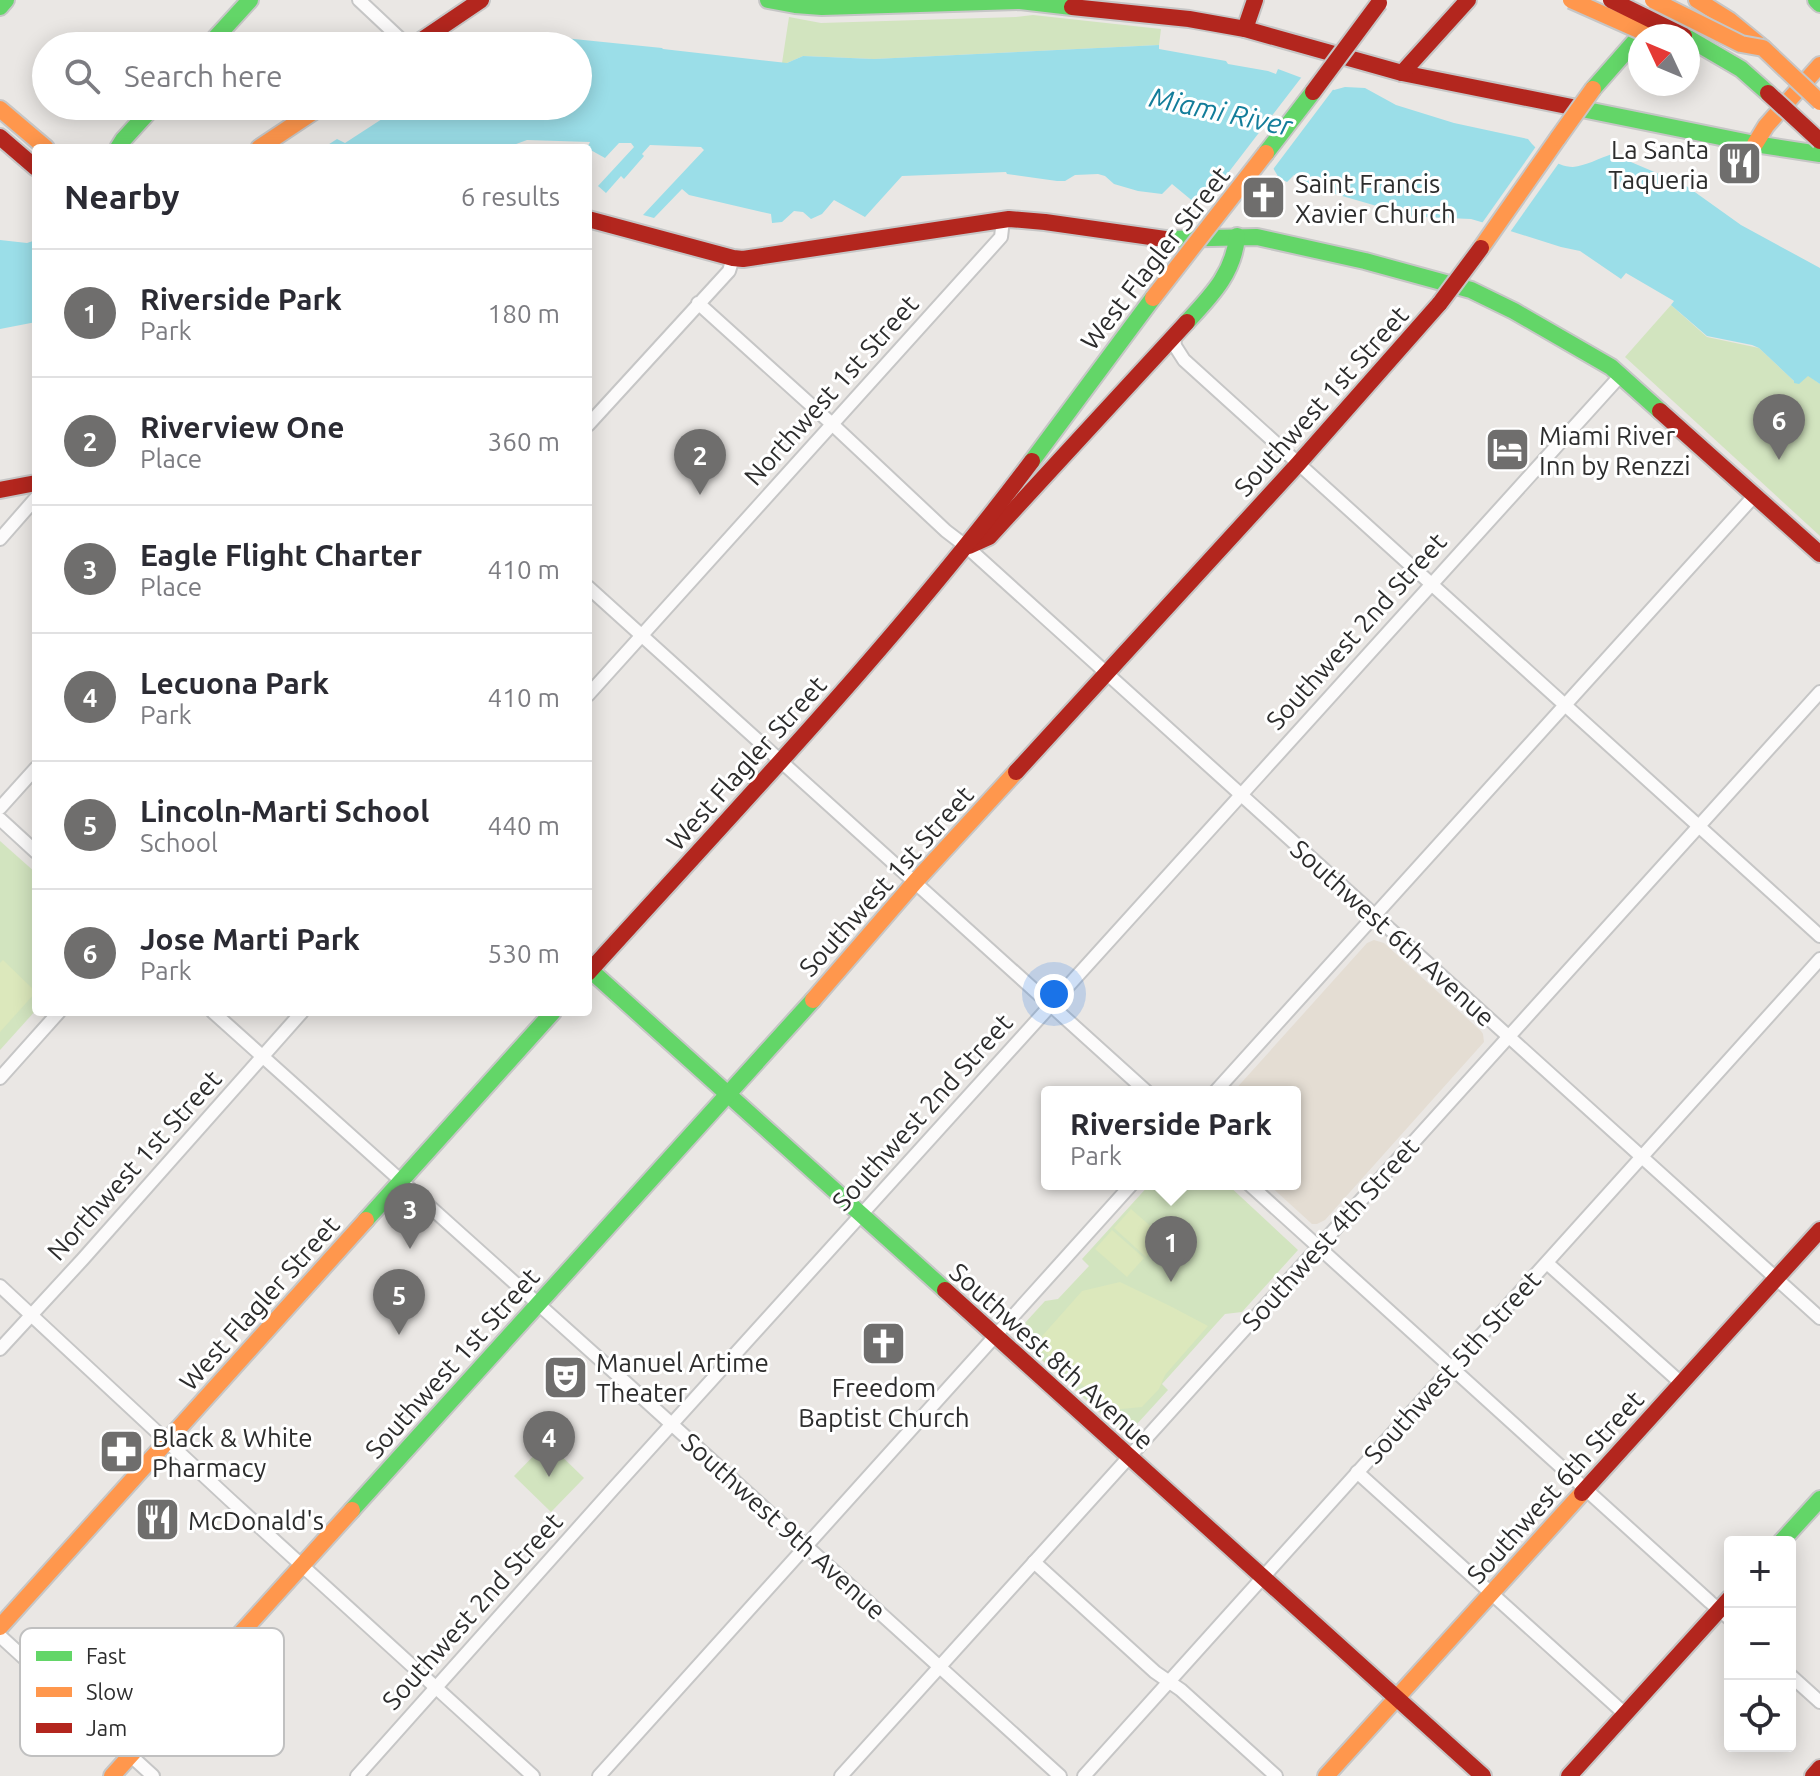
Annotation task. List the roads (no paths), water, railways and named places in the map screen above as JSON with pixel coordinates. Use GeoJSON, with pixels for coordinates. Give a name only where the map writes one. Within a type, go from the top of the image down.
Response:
{"type":"FeatureCollection","features":[{"type":"Feature","properties":{"kind":"main road"},"geometry":{"type":"LineString","coordinates":[[0,7],[6,0]]}},
{"type":"Feature","properties":{"kind":"main road"},"geometry":{"type":"LineString","coordinates":[[221,32],[250,0]]}},
{"type":"Feature","properties":{"kind":"main road"},"geometry":{"type":"LineString","coordinates":[[432,32],[481,0]]}},
{"type":"Feature","properties":{"kind":"main road"},"geometry":{"type":"LineString","coordinates":[[768,0],[827,7],[1041,1],[1176,17],[1245,29],[1402,73],[1755,144],[1820,154]]}},
{"type":"Feature","properties":{"kind":"main road"},"geometry":{"type":"LineString","coordinates":[[1245,29],[1255,0]]}},
{"type":"Feature","properties":{"kind":"main road"},"geometry":{"type":"LineString","coordinates":[[1402,73],[1468,0]]}},
{"type":"Feature","properties":{"kind":"main road"},"geometry":{"type":"LineString","coordinates":[[1571,0],[1628,25]]}},
{"type":"Feature","properties":{"kind":"main road"},"geometry":{"type":"LineString","coordinates":[[1611,0],[1660,24]]}},
{"type":"Feature","properties":{"kind":"main road"},"geometry":{"type":"LineString","coordinates":[[1653,0],[1741,44],[1763,48]]}},
{"type":"Feature","properties":{"kind":"main road","name":"Southwest 1st Street"},"geometry":{"type":"LineString","coordinates":[[246,1628],[1440,303],[1593,89],[1672,0]]}},
{"type":"Feature","properties":{"kind":"main road"},"geometry":{"type":"LineString","coordinates":[[1697,0],[1729,20],[1763,48],[1820,102]]}},
{"type":"Feature","properties":{"kind":"main road","name":"West Flagler Street"},"geometry":{"type":"LineString","coordinates":[[592,968],[893,636],[967,547],[1380,1]]}},
{"type":"Feature","properties":{"kind":"main road"},"geometry":{"type":"LineString","coordinates":[[1700,45],[1758,81],[1820,141]]}},
{"type":"Feature","properties":{"kind":"main road"},"geometry":{"type":"LineString","coordinates":[[1700,58],[1768,93]]}},
{"type":"Feature","properties":{"kind":"main road"},"geometry":{"type":"LineString","coordinates":[[1755,144],[1766,126],[1820,65]]}},
{"type":"Feature","properties":{"kind":"main road"},"geometry":{"type":"LineString","coordinates":[[0,109],[41,144]]}},
{"type":"Feature","properties":{"kind":"main road"},"geometry":{"type":"LineString","coordinates":[[121,144],[142,120]]}},
{"type":"Feature","properties":{"kind":"main road"},"geometry":{"type":"LineString","coordinates":[[265,144],[301,120]]}},
{"type":"Feature","properties":{"kind":"main road"},"geometry":{"type":"LineString","coordinates":[[0,124],[32,148]]}},
{"type":"Feature","properties":{"kind":"main road"},"geometry":{"type":"LineString","coordinates":[[0,137],[32,165]]}},
{"type":"Feature","properties":{"kind":"main road"},"geometry":{"type":"LineString","coordinates":[[592,220],[733,258],[754,258],[1003,220],[1045,222],[1157,239],[1237,236],[1272,240],[1365,261],[1471,290],[1599,358],[1820,554]]}},
{"type":"Feature","properties":{"kind":"main road","name":"West Flagler Street"},"geometry":{"type":"LineString","coordinates":[[967,547],[989,537],[1222,282],[1233,263],[1237,236]]}},
{"type":"Feature","properties":{"kind":"main road"},"geometry":{"type":"LineString","coordinates":[[0,490],[32,484]]}},
{"type":"Feature","properties":{"kind":"main road","name":"Southwest 8th Avenue"},"geometry":{"type":"LineString","coordinates":[[592,974],[1483,1776]]}},
{"type":"Feature","properties":{"kind":"main road","name":"West Flagler Street"},"geometry":{"type":"LineString","coordinates":[[0,1627],[549,1016]]}},
{"type":"Feature","properties":{"kind":"main road","name":"Southwest 6th Street"},"geometry":{"type":"LineString","coordinates":[[1326,1776],[1820,1230]]}},
{"type":"Feature","properties":{"kind":"main road"},"geometry":{"type":"LineString","coordinates":[[1786,1536],[1820,1499]]}},
{"type":"Feature","properties":{"kind":"main road"},"geometry":{"type":"LineString","coordinates":[[1569,1776],[1724,1611]]}},
{"type":"Feature","properties":{"kind":"main road","name":"Southwest 1st Street"},"geometry":{"type":"LineString","coordinates":[[112,1776],[130,1756]]}},
{"type":"Feature","properties":{"kind":"main road"},"geometry":{"type":"LineString","coordinates":[[1813,1776],[1820,1768]]}},
{"type":"Feature","properties":{"kind":"street"},"geometry":{"type":"LineString","coordinates":[[359,0],[394,32]]}},
{"type":"Feature","properties":{"kind":"street","name":"Northwest 1st Street"},"geometry":{"type":"LineString","coordinates":[[592,690],[1001,237],[1003,220]]}},
{"type":"Feature","properties":{"kind":"street"},"geometry":{"type":"LineString","coordinates":[[592,421],[729,271],[733,258]]}},
{"type":"Feature","properties":{"kind":"street","name":"Southwest 6th Avenue"},"geometry":{"type":"LineString","coordinates":[[698,303],[946,531],[1820,1318]]}},
{"type":"Feature","properties":{"kind":"street"},"geometry":{"type":"LineString","coordinates":[[1174,336],[1175,346],[1184,360],[1820,936]]}},
{"type":"Feature","properties":{"kind":"street","name":"Southwest 2nd Street"},"geometry":{"type":"LineString","coordinates":[[357,1776],[1621,375]]}},
{"type":"Feature","properties":{"kind":"street"},"geometry":{"type":"LineString","coordinates":[[1220,1086],[1755,495]]}},
{"type":"Feature","properties":{"kind":"street"},"geometry":{"type":"LineString","coordinates":[[0,539],[32,503]]}},
{"type":"Feature","properties":{"kind":"street"},"geometry":{"type":"LineString","coordinates":[[592,591],[1140,1086]]}},
{"type":"Feature","properties":{"kind":"street","name":"Southwest 4th Street"},"geometry":{"type":"LineString","coordinates":[[841,1776],[1820,692]]}},
{"type":"Feature","properties":{"kind":"street"},"geometry":{"type":"LineString","coordinates":[[0,808],[32,772]]}},
{"type":"Feature","properties":{"kind":"street"},"geometry":{"type":"LineString","coordinates":[[0,819],[32,848]]}},
{"type":"Feature","properties":{"kind":"street","name":"Southwest 5th Street"},"geometry":{"type":"LineString","coordinates":[[1084,1776],[1820,959]]}},
{"type":"Feature","properties":{"kind":"street"},"geometry":{"type":"LineString","coordinates":[[0,1078],[55,1016]]}},
{"type":"Feature","properties":{"kind":"street","name":"Southwest 9th Avenue"},"geometry":{"type":"LineString","coordinates":[[217,1016],[1060,1776]]}},
{"type":"Feature","properties":{"kind":"street","name":"Northwest 1st Street"},"geometry":{"type":"LineString","coordinates":[[0,1349],[92,1250],[298,1016]]}},
{"type":"Feature","properties":{"kind":"street"},"geometry":{"type":"LineString","coordinates":[[599,1776],[1127,1190]]}},
{"type":"Feature","properties":{"kind":"street"},"geometry":{"type":"LineString","coordinates":[[1256,1190],[1586,1489],[1725,1608]]}},
{"type":"Feature","properties":{"kind":"street"},"geometry":{"type":"LineString","coordinates":[[1547,1263],[1681,1383]]}},
{"type":"Feature","properties":{"kind":"street"},"geometry":{"type":"LineString","coordinates":[[0,1286],[533,1776]]}},
{"type":"Feature","properties":{"kind":"street"},"geometry":{"type":"LineString","coordinates":[[1357,1472],[1625,1714]]}},
{"type":"Feature","properties":{"kind":"street"},"geometry":{"type":"LineString","coordinates":[[1034,1562],[1276,1776]]}},
{"type":"Feature","properties":{"kind":"street"},"geometry":{"type":"LineString","coordinates":[[0,1636],[20,1654]]}},
{"type":"Feature","properties":{"kind":"street"},"geometry":{"type":"LineString","coordinates":[[1796,1680],[1820,1702]]}},
{"type":"Feature","properties":{"kind":"street"},"geometry":{"type":"LineString","coordinates":[[130,1756],[153,1776]]}},
{"type":"Feature","properties":{"kind":"water","name":"Miami River"},"geometry":{"type":"Polygon","coordinates":[[[592,41],[787,63],[803,56],[874,59],[1159,45],[1159,49],[1276,74],[1278,69],[1334,90],[1365,88],[1396,105],[1454,123],[1528,139],[1548,158],[1567,166],[1582,165],[1612,154],[1685,185],[1741,225],[1820,268],[1820,384],[1808,376],[1799,384],[1794,383],[1759,348],[1752,345],[1707,336],[1671,305],[1674,301],[1626,273],[1621,279],[1580,251],[1471,219],[1401,216],[1394,214],[1394,211],[1325,191],[1317,196],[1294,175],[1287,182],[1279,178],[1273,168],[1265,168],[1209,201],[1203,199],[1195,203],[1172,184],[1162,194],[1138,191],[1114,184],[1098,174],[1075,175],[1065,181],[1006,172],[902,176],[865,217],[834,200],[822,214],[811,219],[803,212],[794,211],[782,222],[772,223],[771,214],[689,195],[682,189],[654,218],[643,215],[704,150],[701,147],[650,145],[624,179],[621,176],[606,193],[598,186],[634,147],[631,143],[619,143],[605,158],[592,151],[590,142],[527,140],[516,144],[329,144],[337,139],[345,143],[380,120],[592,120],[592,41]]]}},
{"type":"Feature","properties":{"kind":"water"},"geometry":{"type":"Polygon","coordinates":[[[0,240],[32,241],[32,323],[0,329],[0,240]]]}},
{"type":"Feature","properties":{"kind":"place","name":"La Santa Taqueria"},"geometry":{"type":"Point","coordinates":[1740,164]}},
{"type":"Feature","properties":{"kind":"place","name":"Saint Francis Xavier Church"},"geometry":{"type":"Point","coordinates":[1264,198]}},
{"type":"Feature","properties":{"kind":"place","name":"Miami River Inn by Renzzi"},"geometry":{"type":"Point","coordinates":[1508,450]}},
{"type":"Feature","properties":{"kind":"place","name":"Jose Marti Park"},"geometry":{"type":"Point","coordinates":[1779,460]}},
{"type":"Feature","properties":{"kind":"place","name":"Riverview One"},"geometry":{"type":"Point","coordinates":[700,495]}},
{"type":"Feature","properties":{"kind":"place","name":"Eagle Flight Charter"},"geometry":{"type":"Point","coordinates":[410,1249]}},
{"type":"Feature","properties":{"kind":"place","name":"Riverside Park"},"geometry":{"type":"Point","coordinates":[1171,1282]}},
{"type":"Feature","properties":{"kind":"place","name":"Lincoln-Marti School"},"geometry":{"type":"Point","coordinates":[399,1335]}},
{"type":"Feature","properties":{"kind":"place","name":"Freedom Baptist Church"},"geometry":{"type":"Point","coordinates":[884,1344]}},
{"type":"Feature","properties":{"kind":"place","name":"Manuel Artime Theater"},"geometry":{"type":"Point","coordinates":[565,1377]}},
{"type":"Feature","properties":{"kind":"place","name":"Black & White Pharmacy"},"geometry":{"type":"Point","coordinates":[121,1452]}},
{"type":"Feature","properties":{"kind":"place","name":"Lecuona Park"},"geometry":{"type":"Point","coordinates":[549,1477]}},
{"type":"Feature","properties":{"kind":"place","name":"McDonald's"},"geometry":{"type":"Point","coordinates":[157,1520]}}]}
